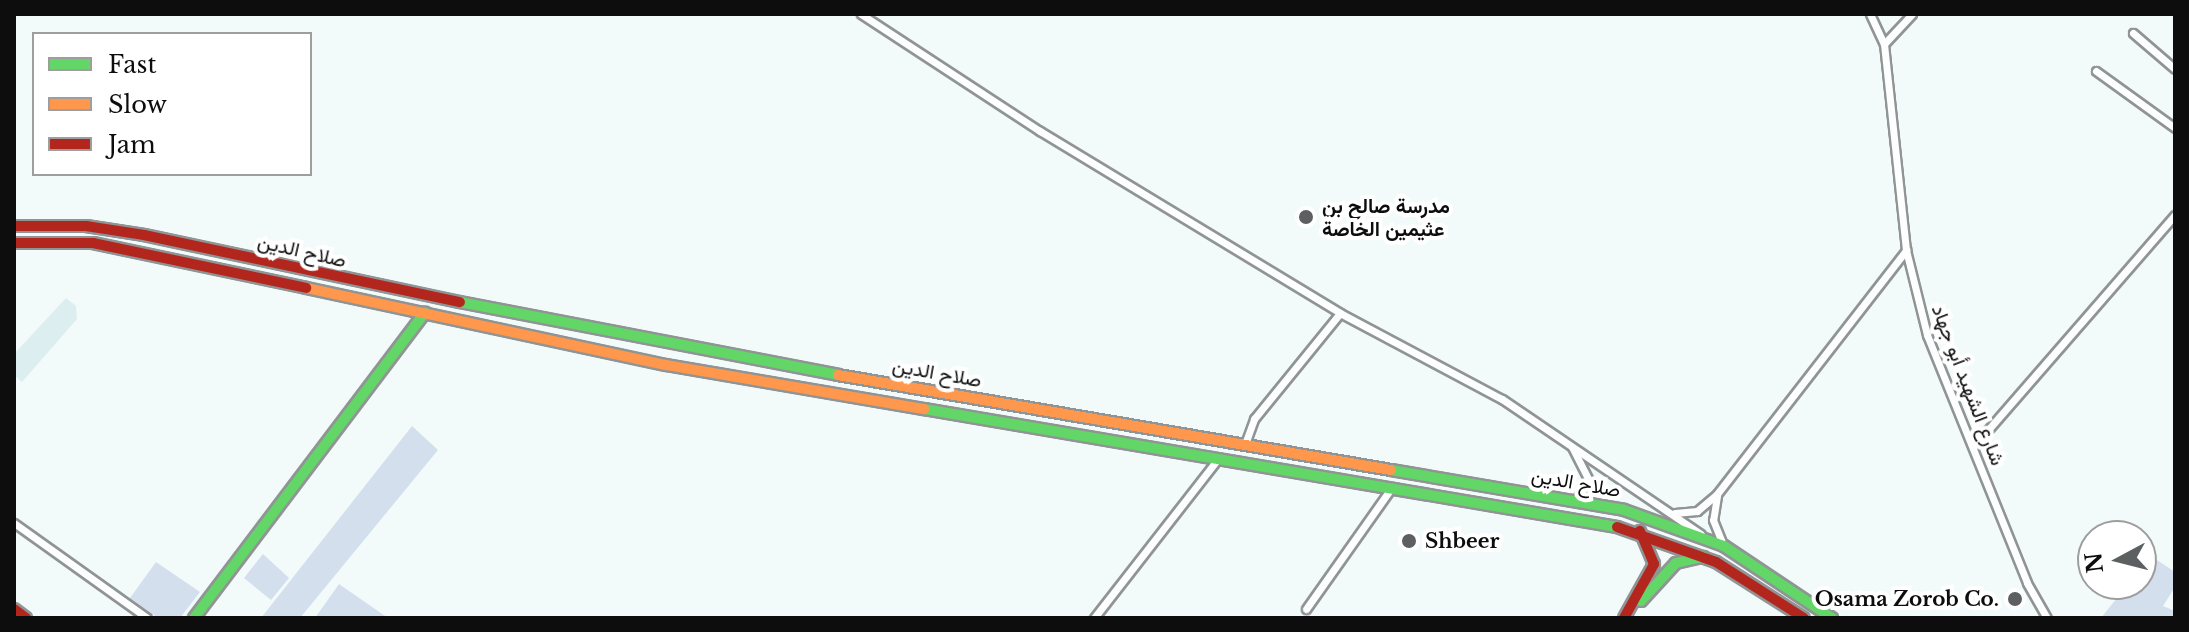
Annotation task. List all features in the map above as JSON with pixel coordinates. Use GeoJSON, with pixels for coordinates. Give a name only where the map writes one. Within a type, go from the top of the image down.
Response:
{"type":"FeatureCollection","features":[{"type":"Feature","properties":{"kind":"main road","name":"صلاح الدين"},"geometry":{"type":"LineString","coordinates":[[14,226],[96,228],[205,246],[345,280],[706,351],[1574,500],[1646,515],[1701,534],[1724,546],[1832,618]]}},
{"type":"Feature","properties":{"kind":"main road"},"geometry":{"type":"LineString","coordinates":[[90,243],[101,235],[96,228]]}},
{"type":"Feature","properties":{"kind":"main road","name":"صلاح الدين"},"geometry":{"type":"LineString","coordinates":[[14,243],[90,243],[700,371],[1640,531],[1705,557],[1804,618]]}},
{"type":"Feature","properties":{"kind":"main road"},"geometry":{"type":"LineString","coordinates":[[194,618],[425,313]]}},
{"type":"Feature","properties":{"kind":"main road"},"geometry":{"type":"LineString","coordinates":[[700,371],[696,364],[706,351]]}},
{"type":"Feature","properties":{"kind":"main road"},"geometry":{"type":"LineString","coordinates":[[976,419],[987,414],[982,400]]}},
{"type":"Feature","properties":{"kind":"main road"},"geometry":{"type":"LineString","coordinates":[[1627,614],[1654,564],[1640,531]]}},
{"type":"Feature","properties":{"kind":"main road"},"geometry":{"type":"LineString","coordinates":[[1627,614],[1676,563],[1705,557]]}},
{"type":"Feature","properties":{"kind":"main road"},"geometry":{"type":"LineString","coordinates":[[14,609],[26,618]]}},
{"type":"Feature","properties":{"kind":"street","name":"شارع الشهيد أبو جهاد"},"geometry":{"type":"LineString","coordinates":[[1870,14],[1884,44],[1906,250],[1927,335],[2027,583],[2047,618]]}},
{"type":"Feature","properties":{"kind":"street"},"geometry":{"type":"LineString","coordinates":[[1884,44],[1912,14]]}},
{"type":"Feature","properties":{"kind":"street"},"geometry":{"type":"LineString","coordinates":[[864,15],[1028,124],[1340,313],[1502,399],[1701,534]]}},
{"type":"Feature","properties":{"kind":"street"},"geometry":{"type":"LineString","coordinates":[[2133,33],[2175,69]]}},
{"type":"Feature","properties":{"kind":"street"},"geometry":{"type":"LineString","coordinates":[[2096,71],[2175,128]]}},
{"type":"Feature","properties":{"kind":"street"},"geometry":{"type":"LineString","coordinates":[[1974,446],[2175,215]]}},
{"type":"Feature","properties":{"kind":"street"},"geometry":{"type":"LineString","coordinates":[[1674,513],[1697,511],[1717,494],[1906,250]]}},
{"type":"Feature","properties":{"kind":"street"},"geometry":{"type":"LineString","coordinates":[[1245,444],[1254,419],[1340,313]]}},
{"type":"Feature","properties":{"kind":"street"},"geometry":{"type":"LineString","coordinates":[[1565,439],[1589,474],[1585,491],[1574,500]]}},
{"type":"Feature","properties":{"kind":"street"},"geometry":{"type":"LineString","coordinates":[[1094,618],[1219,457]]}},
{"type":"Feature","properties":{"kind":"street"},"geometry":{"type":"LineString","coordinates":[[1306,609],[1392,487]]}},
{"type":"Feature","properties":{"kind":"street"},"geometry":{"type":"LineString","coordinates":[[1717,494],[1713,520],[1724,546]]}},
{"type":"Feature","properties":{"kind":"street"},"geometry":{"type":"LineString","coordinates":[[14,523],[147,618]]}},
{"type":"Feature","properties":{"kind":"shaded area"},"geometry":{"type":"Polygon","coordinates":[[[66,298],[76,306],[77,319],[22,382],[14,375],[14,354],[66,298]]]}},
{"type":"Feature","properties":{"kind":"shaded area"},"geometry":{"type":"Polygon","coordinates":[[[412,426],[438,450],[300,618],[261,618],[412,426]]]}},
{"type":"Feature","properties":{"kind":"shaded area"},"geometry":{"type":"Polygon","coordinates":[[[263,554],[289,578],[271,600],[244,578],[263,554]]]}},
{"type":"Feature","properties":{"kind":"shaded area"},"geometry":{"type":"Polygon","coordinates":[[[2157,560],[2175,572],[2175,587],[2163,606],[2175,611],[2175,618],[2101,618],[2115,600],[2157,600],[2157,560]]]}},
{"type":"Feature","properties":{"kind":"shaded area"},"geometry":{"type":"Polygon","coordinates":[[[156,562],[200,592],[180,618],[158,618],[130,598],[156,562]]]}},
{"type":"Feature","properties":{"kind":"shaded area"},"geometry":{"type":"Polygon","coordinates":[[[339,584],[388,618],[315,618],[339,584]]]}},
{"type":"Feature","properties":{"kind":"traffic: fast"},"geometry":{"type":"LineString","coordinates":[[460,302],[838,375]]}},
{"type":"Feature","properties":{"kind":"traffic: fast"},"geometry":{"type":"LineString","coordinates":[[194,618],[425,313]]}},
{"type":"Feature","properties":{"kind":"traffic: fast"},"geometry":{"type":"LineString","coordinates":[[924,409],[1617,527]]}},
{"type":"Feature","properties":{"kind":"traffic: fast"},"geometry":{"type":"LineString","coordinates":[[1391,470],[1624,510],[1724,546],[1832,618]]}},
{"type":"Feature","properties":{"kind":"traffic: fast"},"geometry":{"type":"LineString","coordinates":[[1641,601],[1676,563],[1703,557]]}},
{"type":"Feature","properties":{"kind":"traffic: slow"},"geometry":{"type":"LineString","coordinates":[[306,288],[666,365],[924,409]]}},
{"type":"Feature","properties":{"kind":"traffic: slow"},"geometry":{"type":"LineString","coordinates":[[838,375],[1391,470]]}},
{"type":"Feature","properties":{"kind":"traffic: jam"},"geometry":{"type":"LineString","coordinates":[[14,226],[86,226],[144,235],[460,302]]}},
{"type":"Feature","properties":{"kind":"traffic: jam"},"geometry":{"type":"LineString","coordinates":[[14,243],[93,243],[306,288]]}},
{"type":"Feature","properties":{"kind":"traffic: jam"},"geometry":{"type":"LineString","coordinates":[[1617,527],[1716,562],[1804,618]]}},
{"type":"Feature","properties":{"kind":"traffic: jam"},"geometry":{"type":"LineString","coordinates":[[1624,618],[1654,564],[1640,531]]}},
{"type":"Feature","properties":{"kind":"traffic: jam"},"geometry":{"type":"LineString","coordinates":[[14,609],[26,618]]}},
{"type":"Feature","properties":{"kind":"place","name":"مدرسة صالح بن عثيمين الخاصة"},"geometry":{"type":"Point","coordinates":[1306,217]}},
{"type":"Feature","properties":{"kind":"place","name":"Shbeer"},"geometry":{"type":"Point","coordinates":[1409,541]}},
{"type":"Feature","properties":{"kind":"place","name":"Osama Zorob Co."},"geometry":{"type":"Point","coordinates":[2015,599]}}]}
